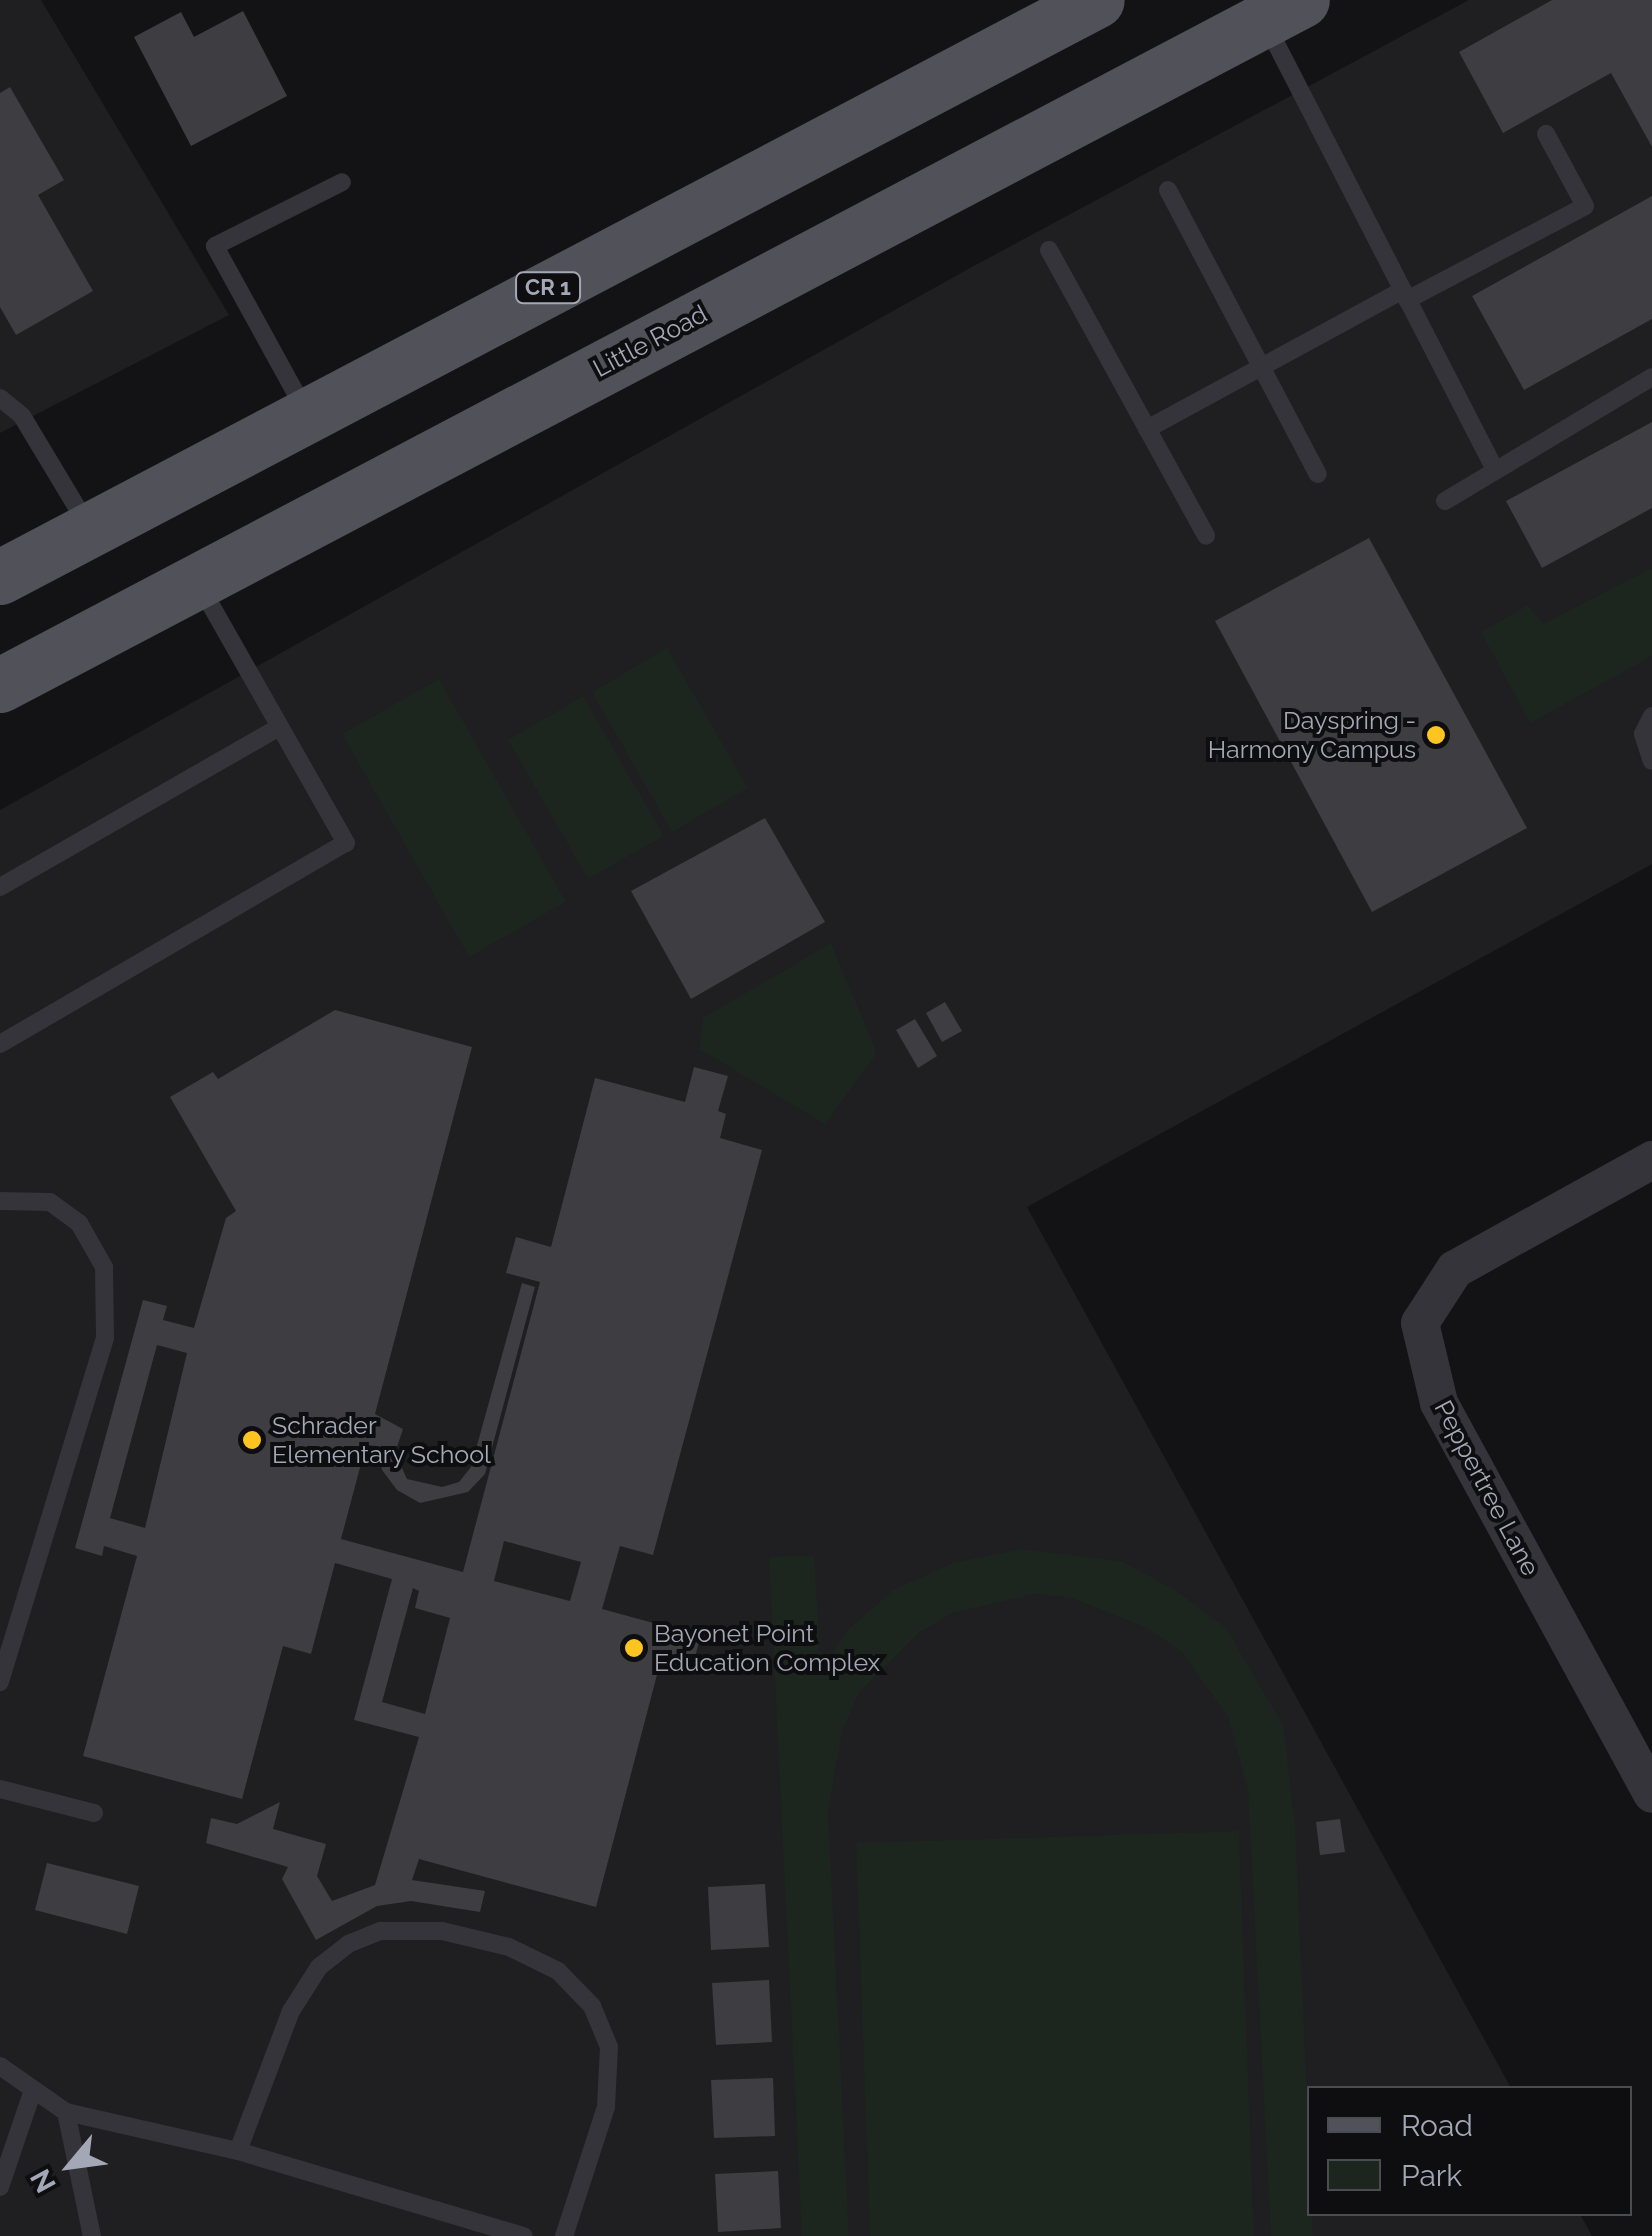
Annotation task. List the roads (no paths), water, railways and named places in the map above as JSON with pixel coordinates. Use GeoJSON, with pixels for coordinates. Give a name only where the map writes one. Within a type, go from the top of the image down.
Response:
{"type":"FeatureCollection","features":[{"type":"Feature","properties":{"kind":"main road","name":"CR 1"},"geometry":{"type":"LineString","coordinates":[[0,576],[1096,0]]}},
{"type":"Feature","properties":{"kind":"main road","name":"Little Road"},"geometry":{"type":"LineString","coordinates":[[0,685],[1282,10]]}},
{"type":"Feature","properties":{"kind":"street","name":"Peppertree Lane"},"geometry":{"type":"LineString","coordinates":[[1652,1160],[1456,1269],[1420,1324],[1438,1403],[1652,1794]]}},
{"type":"Feature","properties":{"kind":"lane"},"geometry":{"type":"LineString","coordinates":[[1282,10],[1405,295],[1495,470]]}},
{"type":"Feature","properties":{"kind":"lane"},"geometry":{"type":"LineString","coordinates":[[1147,429],[1586,206],[1546,134]]}},
{"type":"Feature","properties":{"kind":"lane"},"geometry":{"type":"LineString","coordinates":[[308,415],[215,246],[342,182]]}},
{"type":"Feature","properties":{"kind":"lane"},"geometry":{"type":"LineString","coordinates":[[1168,190],[1318,474]]}},
{"type":"Feature","properties":{"kind":"lane"},"geometry":{"type":"LineString","coordinates":[[1049,250],[1206,536]]}},
{"type":"Feature","properties":{"kind":"lane"},"geometry":{"type":"LineString","coordinates":[[1444,500],[1652,378]]}},
{"type":"Feature","properties":{"kind":"lane"},"geometry":{"type":"LineString","coordinates":[[0,398],[22,416],[90,529]]}},
{"type":"Feature","properties":{"kind":"lane"},"geometry":{"type":"LineString","coordinates":[[0,1044],[346,843],[196,579]]}},
{"type":"Feature","properties":{"kind":"lane"},"geometry":{"type":"LineString","coordinates":[[1652,716],[1643,734],[1652,761]]}},
{"type":"Feature","properties":{"kind":"lane"},"geometry":{"type":"LineString","coordinates":[[0,887],[280,727]]}},
{"type":"Feature","properties":{"kind":"lane"},"geometry":{"type":"LineString","coordinates":[[0,1201],[50,1202],[79,1223],[104,1266],[105,1338],[0,1682]]}},
{"type":"Feature","properties":{"kind":"lane"},"geometry":{"type":"LineString","coordinates":[[0,1789],[94,1813]]}},
{"type":"Feature","properties":{"kind":"lane"},"geometry":{"type":"LineString","coordinates":[[238,2152],[291,2011],[318,1967],[348,1944],[381,1932],[442,1931],[509,1946],[558,1971],[592,2006],[609,2047],[606,2107],[564,2236]]}},
{"type":"Feature","properties":{"kind":"lane"},"geometry":{"type":"LineString","coordinates":[[0,2066],[66,2112],[238,2152],[524,2236]]}},
{"type":"Feature","properties":{"kind":"lane"},"geometry":{"type":"LineString","coordinates":[[0,2187],[33,2090]]}},
{"type":"Feature","properties":{"kind":"lane"},"geometry":{"type":"LineString","coordinates":[[66,2112],[92,2236]]}},
{"type":"Feature","properties":{"kind":"place","name":"Dayspring - Harmony Campus"},"geometry":{"type":"Point","coordinates":[1436,735]}},
{"type":"Feature","properties":{"kind":"place","name":"Schrader Elementary School"},"geometry":{"type":"Point","coordinates":[252,1440]}},
{"type":"Feature","properties":{"kind":"place","name":"Bayonet Point Education Complex"},"geometry":{"type":"Point","coordinates":[634,1648]}}]}
